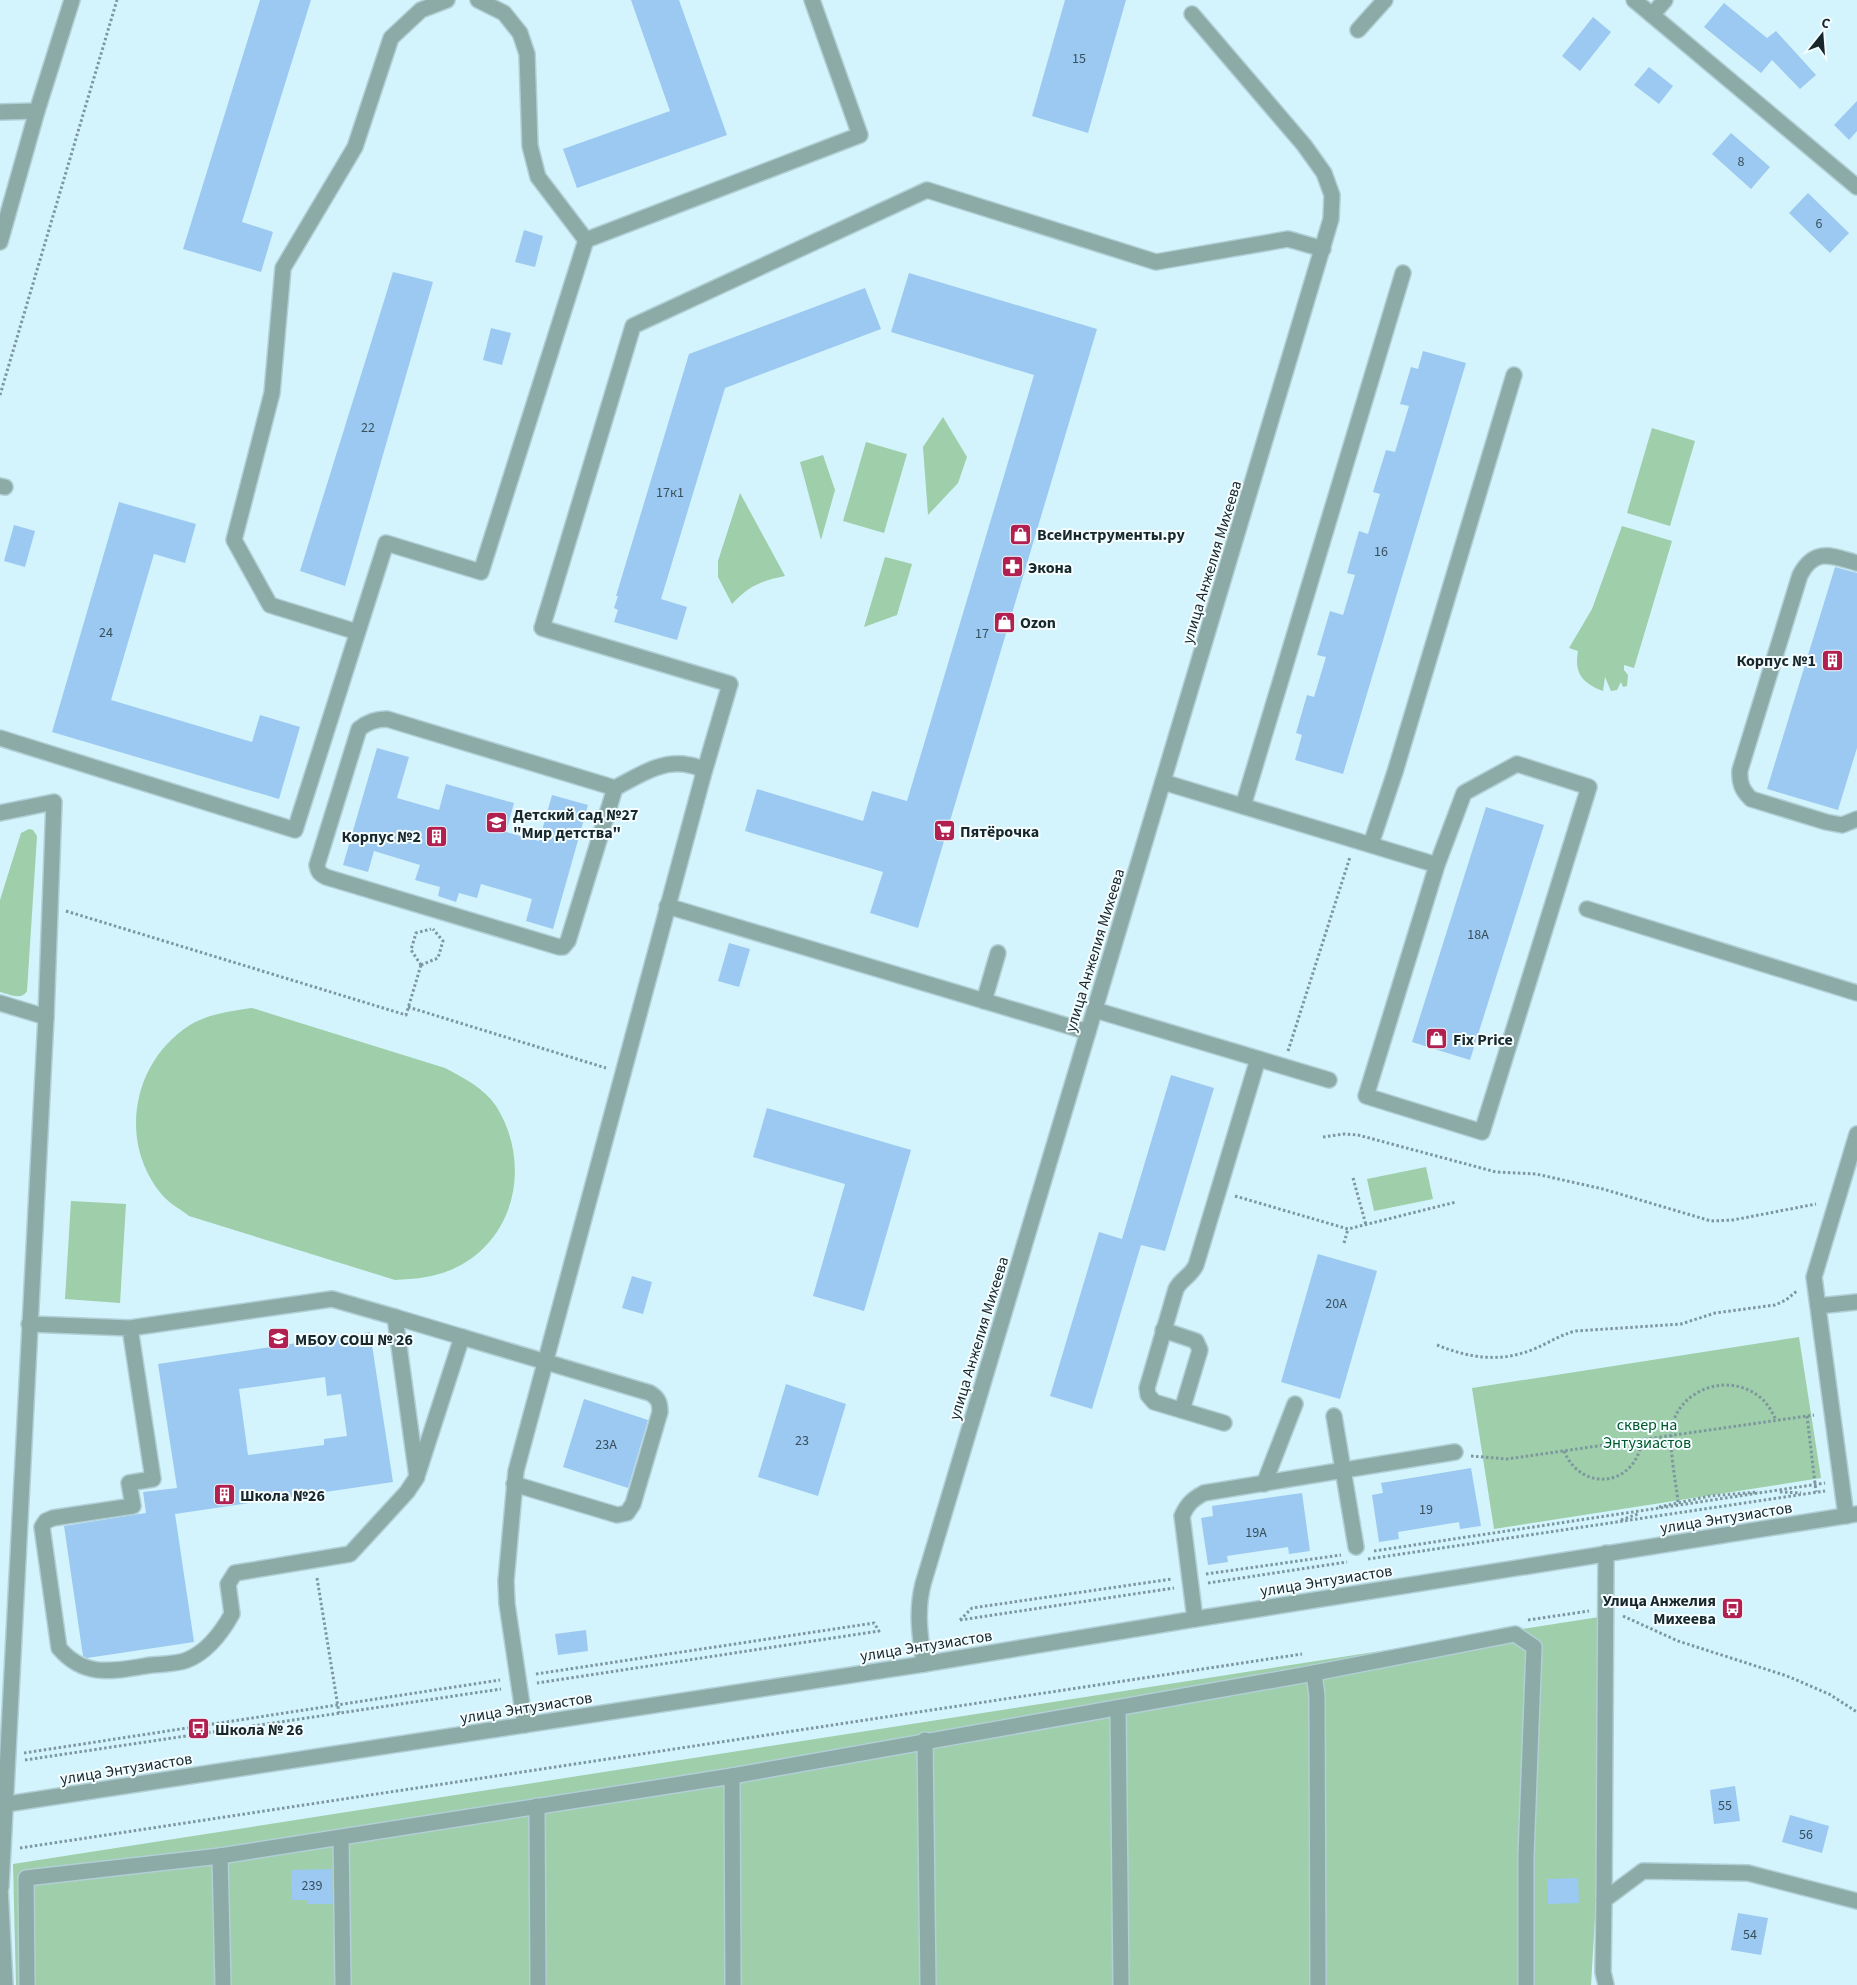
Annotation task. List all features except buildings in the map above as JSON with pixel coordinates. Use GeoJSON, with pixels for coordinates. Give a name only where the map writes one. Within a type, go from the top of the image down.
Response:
{"type":"FeatureCollection","features":[{"type":"Feature","properties":{"kind":"street"},"geometry":{"type":"LineString","coordinates":[[0,242],[37,111],[72,0]]}},
{"type":"Feature","properties":{"kind":"street"},"geometry":{"type":"LineString","coordinates":[[357,632],[270,605],[234,540],[272,393],[283,268],[355,147],[391,38],[421,10],[447,0]]}},
{"type":"Feature","properties":{"kind":"street"},"geometry":{"type":"LineString","coordinates":[[478,0],[504,13],[520,33],[527,54],[530,146],[538,176],[586,240]]}},
{"type":"Feature","properties":{"kind":"street"},"geometry":{"type":"LineString","coordinates":[[586,240],[860,135],[812,0]]}},
{"type":"Feature","properties":{"kind":"street"},"geometry":{"type":"LineString","coordinates":[[1358,30],[1386,0]]}},
{"type":"Feature","properties":{"kind":"street"},"geometry":{"type":"LineString","coordinates":[[1634,0],[1857,187]]}},
{"type":"Feature","properties":{"kind":"street"},"geometry":{"type":"LineString","coordinates":[[1652,15],[1665,0]]}},
{"type":"Feature","properties":{"kind":"street","name":"улица Анжелия Михеева"},"geometry":{"type":"LineString","coordinates":[[924,1664],[918,1626],[923,1584],[1331,219],[1332,195],[1324,173],[1304,146],[1192,14]]}},
{"type":"Feature","properties":{"kind":"street"},"geometry":{"type":"LineString","coordinates":[[0,112],[37,111]]}},
{"type":"Feature","properties":{"kind":"street"},"geometry":{"type":"LineString","coordinates":[[525,1725],[506,1604],[506,1581],[516,1471],[667,906],[730,684],[542,628],[633,326],[927,190],[1156,262],[1288,239],[1323,249]]}},
{"type":"Feature","properties":{"kind":"street"},"geometry":{"type":"LineString","coordinates":[[0,738],[295,830],[386,543],[481,572],[586,240]]}},
{"type":"Feature","properties":{"kind":"street"},"geometry":{"type":"LineString","coordinates":[[1243,806],[1403,273]]}},
{"type":"Feature","properties":{"kind":"street"},"geometry":{"type":"LineString","coordinates":[[1370,844],[1395,772],[1514,375]]}},
{"type":"Feature","properties":{"kind":"street"},"geometry":{"type":"LineString","coordinates":[[1857,564],[1829,555],[1818,556],[1810,560],[1802,570],[1740,770],[1740,779],[1744,792],[1751,799],[1826,822],[1842,825],[1857,819]]}},
{"type":"Feature","properties":{"kind":"street"},"geometry":{"type":"LineString","coordinates":[[615,788],[568,941],[563,947],[559,948],[326,876],[320,874],[318,870],[317,865],[359,729],[372,721],[387,719],[615,788],[648,771],[667,764],[684,764],[699,768],[703,772],[703,776]]}},
{"type":"Feature","properties":{"kind":"street"},"geometry":{"type":"LineString","coordinates":[[1517,764],[1589,787],[1482,1132],[1366,1096],[1437,864],[1464,793],[1517,764]]}},
{"type":"Feature","properties":{"kind":"street"},"geometry":{"type":"LineString","coordinates":[[1163,782],[1437,864]]}},
{"type":"Feature","properties":{"kind":"street"},"geometry":{"type":"LineString","coordinates":[[0,813],[54,802],[46,1017],[4,1728],[7,1759],[2,1805],[3,1850],[0,1887],[5,1985]]}},
{"type":"Feature","properties":{"kind":"street"},"geometry":{"type":"LineString","coordinates":[[667,906],[1088,1032]]}},
{"type":"Feature","properties":{"kind":"street"},"geometry":{"type":"LineString","coordinates":[[1587,909],[1857,993]]}},
{"type":"Feature","properties":{"kind":"street"},"geometry":{"type":"LineString","coordinates":[[984,1001],[998,953]]}},
{"type":"Feature","properties":{"kind":"street"},"geometry":{"type":"LineString","coordinates":[[0,1003],[46,1017]]}},
{"type":"Feature","properties":{"kind":"street"},"geometry":{"type":"LineString","coordinates":[[1095,1010],[1330,1080]]}},
{"type":"Feature","properties":{"kind":"street"},"geometry":{"type":"LineString","coordinates":[[1224,1423],[1154,1402],[1150,1399],[1147,1391],[1176,1290],[1182,1280],[1190,1275],[1196,1265],[1258,1059]]}},
{"type":"Feature","properties":{"kind":"street"},"geometry":{"type":"LineString","coordinates":[[1851,1515],[1841,1484],[1814,1277],[1857,1134]]}},
{"type":"Feature","properties":{"kind":"street"},"geometry":{"type":"LineString","coordinates":[[29,1324],[130,1328],[332,1299],[544,1361],[650,1393],[657,1397],[660,1404],[660,1412],[633,1504],[627,1513],[617,1515],[514,1484]]}},
{"type":"Feature","properties":{"kind":"street"},"geometry":{"type":"LineString","coordinates":[[1818,1306],[1857,1302]]}},
{"type":"Feature","properties":{"kind":"street"},"geometry":{"type":"LineString","coordinates":[[394,1317],[417,1477]]}},
{"type":"Feature","properties":{"kind":"street"},"geometry":{"type":"LineString","coordinates":[[130,1328],[153,1480],[129,1483],[133,1506],[53,1518],[46,1521],[42,1527],[59,1648],[77,1665],[92,1671],[110,1671],[186,1660],[203,1650],[215,1639],[232,1614],[228,1584],[235,1574],[351,1554],[412,1486],[417,1477],[462,1337]]}},
{"type":"Feature","properties":{"kind":"street"},"geometry":{"type":"LineString","coordinates":[[1164,1330],[1196,1341],[1200,1350],[1182,1410]]}},
{"type":"Feature","properties":{"kind":"street"},"geometry":{"type":"LineString","coordinates":[[1264,1484],[1295,1404]]}},
{"type":"Feature","properties":{"kind":"street"},"geometry":{"type":"LineString","coordinates":[[1334,1416],[1356,1551]]}},
{"type":"Feature","properties":{"kind":"street"},"geometry":{"type":"LineString","coordinates":[[1195,1618],[1182,1516],[1192,1499],[1204,1493],[1455,1452]]}},
{"type":"Feature","properties":{"kind":"street","name":"улица Энтузиастов"},"geometry":{"type":"LineString","coordinates":[[2,1805],[924,1664],[1195,1618],[1851,1515]]}},
{"type":"Feature","properties":{"kind":"street"},"geometry":{"type":"LineString","coordinates":[[1606,1553],[1603,1972],[1606,1985]]}},
{"type":"Feature","properties":{"kind":"street"},"geometry":{"type":"LineString","coordinates":[[27,1985],[26,1878],[220,1856],[732,1776],[925,1740],[1314,1673],[1515,1634],[1525,1639],[1534,1647],[1526,1856],[1526,1985]]}},
{"type":"Feature","properties":{"kind":"street"},"geometry":{"type":"LineString","coordinates":[[1314,1673],[1317,1696],[1318,1985]]}},
{"type":"Feature","properties":{"kind":"street"},"geometry":{"type":"LineString","coordinates":[[1118,1708],[1121,1985]]}},
{"type":"Feature","properties":{"kind":"street"},"geometry":{"type":"LineString","coordinates":[[925,1740],[928,1985]]}},
{"type":"Feature","properties":{"kind":"street"},"geometry":{"type":"LineString","coordinates":[[732,1776],[733,1985]]}},
{"type":"Feature","properties":{"kind":"street"},"geometry":{"type":"LineString","coordinates":[[537,1806],[538,1985]]}},
{"type":"Feature","properties":{"kind":"street"},"geometry":{"type":"LineString","coordinates":[[342,1838],[343,1985]]}},
{"type":"Feature","properties":{"kind":"street"},"geometry":{"type":"LineString","coordinates":[[220,1856],[223,1985]]}},
{"type":"Feature","properties":{"kind":"street"},"geometry":{"type":"LineString","coordinates":[[1604,1900],[1643,1871],[1748,1873],[1857,1901]]}},
{"type":"Feature","properties":{"kind":"path"},"geometry":{"type":"LineString","coordinates":[[0,395],[117,0]]}},
{"type":"Feature","properties":{"kind":"path"},"geometry":{"type":"LineString","coordinates":[[1284,1066],[1355,839]]}},
{"type":"Feature","properties":{"kind":"path"},"geometry":{"type":"LineString","coordinates":[[49,906],[406,1015],[421,965]]}},
{"type":"Feature","properties":{"kind":"path"},"geometry":{"type":"LineString","coordinates":[[432,928],[443,941],[438,958],[421,965],[411,950],[416,933],[432,928]]}},
{"type":"Feature","properties":{"kind":"path"},"geometry":{"type":"LineString","coordinates":[[408,1007],[623,1073]]}},
{"type":"Feature","properties":{"kind":"path"},"geometry":{"type":"LineString","coordinates":[[1323,1137],[1344,1134],[1358,1135],[1496,1172],[1544,1176],[1603,1190],[1711,1221],[1733,1220],[1837,1200]]}},
{"type":"Feature","properties":{"kind":"path"},"geometry":{"type":"LineString","coordinates":[[1353,1178],[1366,1225]]}},
{"type":"Feature","properties":{"kind":"path"},"geometry":{"type":"LineString","coordinates":[[1218,1191],[1348,1229],[1456,1202]]}},
{"type":"Feature","properties":{"kind":"path"},"geometry":{"type":"LineString","coordinates":[[1344,1244],[1348,1229]]}},
{"type":"Feature","properties":{"kind":"path"},"geometry":{"type":"LineString","coordinates":[[1437,1345],[1460,1355],[1478,1358],[1499,1358],[1516,1355],[1535,1349],[1562,1334],[1576,1331],[1681,1324],[1721,1312],[1774,1305],[1786,1300],[1814,1277]]}},
{"type":"Feature","properties":{"kind":"path"},"geometry":{"type":"LineString","coordinates":[[1678,1502],[1670,1436],[1676,1416],[1687,1400],[1698,1391],[1710,1386],[1724,1384],[1737,1386],[1761,1398],[1770,1408],[1776,1420]]}},
{"type":"Feature","properties":{"kind":"path"},"geometry":{"type":"LineString","coordinates":[[1455,1452],[1475,1457],[1507,1459],[1832,1412]]}},
{"type":"Feature","properties":{"kind":"path"},"geometry":{"type":"LineString","coordinates":[[1807,1416],[1816,1492]]}},
{"type":"Feature","properties":{"kind":"path"},"geometry":{"type":"LineString","coordinates":[[1564,1451],[1574,1467],[1581,1473],[1589,1477],[1608,1479],[1626,1472],[1633,1466],[1638,1458],[1642,1439]]}},
{"type":"Feature","properties":{"kind":"path"},"geometry":{"type":"LineString","coordinates":[[1348,1562],[1190,1581],[972,1608],[960,1620],[1190,1581],[1356,1551],[1646,1511],[1815,1485],[1841,1484]]}},
{"type":"Feature","properties":{"kind":"path"},"geometry":{"type":"LineString","coordinates":[[1368,1559],[1816,1492],[1841,1484]]}},
{"type":"Feature","properties":{"kind":"path"},"geometry":{"type":"LineString","coordinates":[[1613,1523],[1678,1502],[1710,1496],[1772,1491],[1809,1493]]}},
{"type":"Feature","properties":{"kind":"path"},"geometry":{"type":"LineString","coordinates":[[314,1561],[339,1713]]}},
{"type":"Feature","properties":{"kind":"path"},"geometry":{"type":"LineString","coordinates":[[1526,1620],[1605,1608],[1678,1641],[1787,1676],[1829,1694],[1857,1712]]}},
{"type":"Feature","properties":{"kind":"path"},"geometry":{"type":"LineString","coordinates":[[7,1759],[337,1704],[518,1682],[879,1631],[874,1623],[518,1682],[339,1713],[7,1759]]}},
{"type":"Feature","properties":{"kind":"path"},"geometry":{"type":"LineString","coordinates":[[3,1850],[1310,1653]]}},
{"type":"Feature","properties":{"kind":"green space"},"geometry":{"type":"Polygon","coordinates":[[[943,417],[967,457],[958,483],[928,515],[923,447],[943,417]]]}},
{"type":"Feature","properties":{"kind":"green space"},"geometry":{"type":"Polygon","coordinates":[[[1652,428],[1695,441],[1670,526],[1627,513],[1652,428]]]}},
{"type":"Feature","properties":{"kind":"green space"},"geometry":{"type":"Polygon","coordinates":[[[866,442],[907,454],[884,533],[843,521],[866,442]]]}},
{"type":"Feature","properties":{"kind":"green space"},"geometry":{"type":"Polygon","coordinates":[[[823,455],[835,490],[821,540],[800,462],[823,455]]]}},
{"type":"Feature","properties":{"kind":"green space"},"geometry":{"type":"Polygon","coordinates":[[[740,493],[785,576],[756,585],[732,604],[718,577],[718,561],[740,493]]]}},
{"type":"Feature","properties":{"kind":"green space"},"geometry":{"type":"Polygon","coordinates":[[[1622,526],[1672,541],[1634,668],[1624,665],[1624,670],[1628,675],[1627,686],[1623,687],[1621,682],[1617,690],[1611,691],[1605,677],[1603,691],[1585,681],[1581,676],[1577,665],[1578,651],[1569,648],[1592,609],[1622,526]]]}},
{"type":"Feature","properties":{"kind":"green space"},"geometry":{"type":"Polygon","coordinates":[[[885,557],[912,564],[897,615],[864,627],[885,557]]]}},
{"type":"Feature","properties":{"kind":"green space"},"geometry":{"type":"Polygon","coordinates":[[[29,829],[33,830],[37,836],[27,991],[22,996],[15,996],[0,992],[0,900],[21,833],[29,829]]]}},
{"type":"Feature","properties":{"kind":"green space"},"geometry":{"type":"Polygon","coordinates":[[[252,1008],[445,1068],[486,1094],[496,1106],[507,1127],[513,1150],[515,1173],[512,1196],[505,1217],[493,1237],[477,1254],[457,1267],[442,1273],[419,1278],[395,1280],[189,1216],[165,1198],[150,1177],[140,1154],[136,1130],[137,1106],[144,1082],[154,1060],[170,1041],[197,1021],[228,1012],[252,1008]]]}},
{"type":"Feature","properties":{"kind":"green space"},"geometry":{"type":"Polygon","coordinates":[[[1426,1167],[1433,1199],[1374,1211],[1367,1179],[1426,1167]]]}},
{"type":"Feature","properties":{"kind":"green space"},"geometry":{"type":"Polygon","coordinates":[[[71,1201],[126,1204],[120,1303],[65,1299],[71,1201]]]}},
{"type":"Feature","properties":{"kind":"green space","name":"сквер на Энтузиастов"},"geometry":{"type":"Polygon","coordinates":[[[1799,1337],[1821,1478],[1494,1529],[1472,1388],[1799,1337]]]}},
{"type":"Feature","properties":{"kind":"green space"},"geometry":{"type":"Polygon","coordinates":[[[1599,1617],[1599,1850],[1591,1985],[16,1985],[13,1864],[1599,1617]]]}},
{"type":"Feature","properties":{"kind":"place","name":"ВсеИнструменты.ру"},"geometry":{"type":"Point","coordinates":[1021,534]}},
{"type":"Feature","properties":{"kind":"place","name":"Экона"},"geometry":{"type":"Point","coordinates":[1012,567]}},
{"type":"Feature","properties":{"kind":"place","name":"Ozon"},"geometry":{"type":"Point","coordinates":[1004,622]}},
{"type":"Feature","properties":{"kind":"place","name":"Корпус №1"},"geometry":{"type":"Point","coordinates":[1832,660]}},
{"type":"Feature","properties":{"kind":"place","name":"Детский сад №27 \"Мир детства\""},"geometry":{"type":"Point","coordinates":[497,823]}},
{"type":"Feature","properties":{"kind":"place","name":"Пятёрочка"},"geometry":{"type":"Point","coordinates":[944,831]}},
{"type":"Feature","properties":{"kind":"place","name":"Корпус №2"},"geometry":{"type":"Point","coordinates":[437,836]}},
{"type":"Feature","properties":{"kind":"place","name":"Fix Price"},"geometry":{"type":"Point","coordinates":[1437,1039]}},
{"type":"Feature","properties":{"kind":"place","name":"МБОУ СОШ № 26"},"geometry":{"type":"Point","coordinates":[279,1339]}},
{"type":"Feature","properties":{"kind":"place","name":"Школа №26"},"geometry":{"type":"Point","coordinates":[224,1495]}},
{"type":"Feature","properties":{"kind":"place","name":"Улица Анжелия Михеева"},"geometry":{"type":"Point","coordinates":[1732,1609]}},
{"type":"Feature","properties":{"kind":"place","name":"Школа № 26"},"geometry":{"type":"Point","coordinates":[199,1729]}}]}
